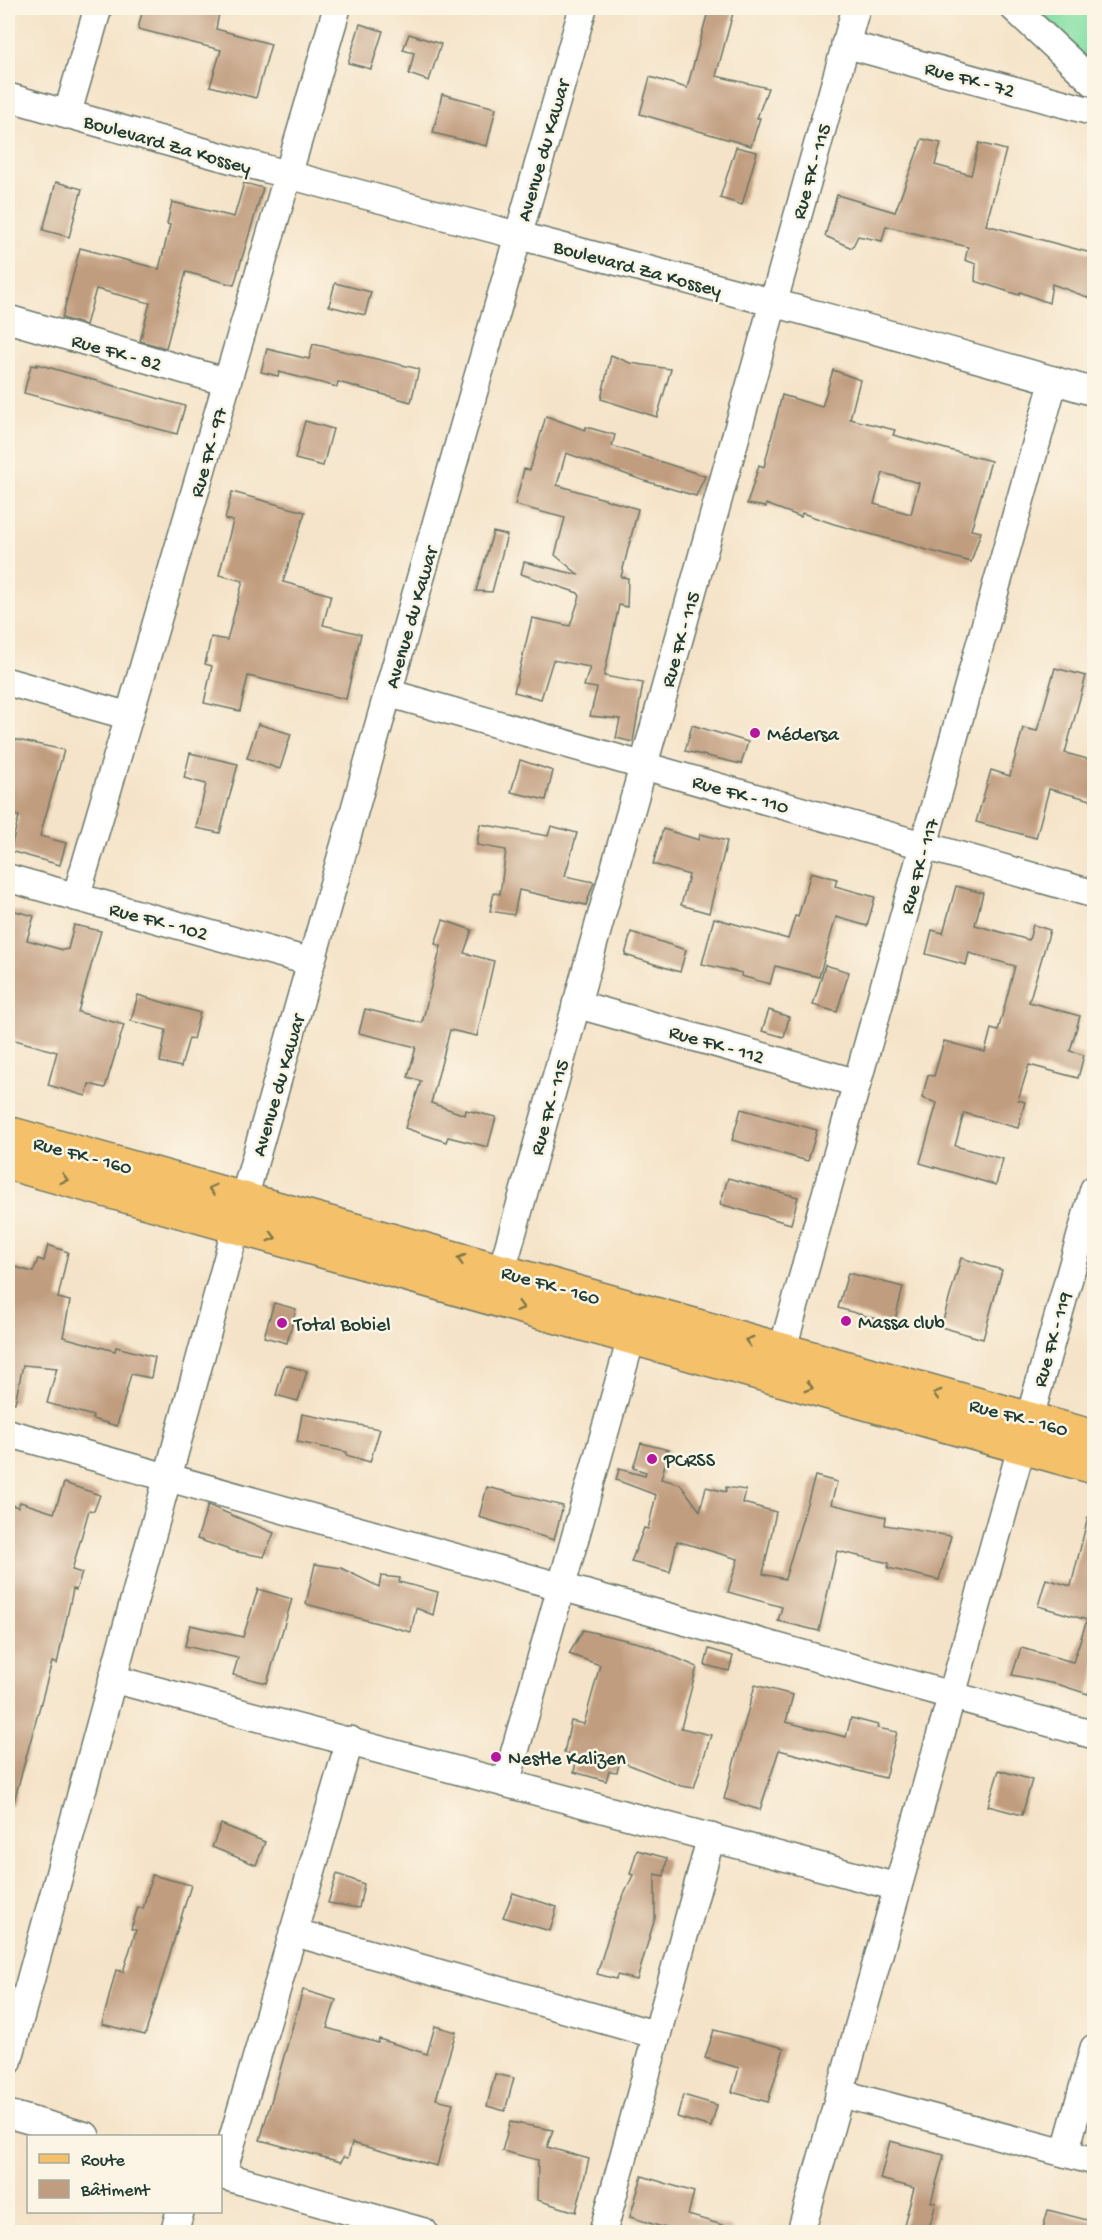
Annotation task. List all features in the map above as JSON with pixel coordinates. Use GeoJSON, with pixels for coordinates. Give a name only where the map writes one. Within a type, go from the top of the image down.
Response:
{"type":"FeatureCollection","features":[{"type":"Feature","properties":{"kind":"main road","name":"Rue FK - 160"},"geometry":{"type":"LineString","coordinates":[[8,1133],[240,1212],[631,1339],[1024,1433],[1095,1437]]}},
{"type":"Feature","properties":{"kind":"main road","name":"Rue FK - 160"},"geometry":{"type":"LineString","coordinates":[[8,1163],[502,1270],[782,1351],[1024,1433],[1095,1467]]}},
{"type":"Feature","properties":{"kind":"street"},"geometry":{"type":"LineString","coordinates":[[67,115],[98,8]]}},
{"type":"Feature","properties":{"kind":"street","name":"Rue FK - 97"},"geometry":{"type":"LineString","coordinates":[[76,897],[337,8]]}},
{"type":"Feature","properties":{"kind":"street","name":"Avenue du Kawar"},"geometry":{"type":"LineString","coordinates":[[8,2062],[240,1212],[583,8]]}},
{"type":"Feature","properties":{"kind":"street","name":"Rue FK - 115"},"geometry":{"type":"LineString","coordinates":[[502,1270],[856,8]]}},
{"type":"Feature","properties":{"kind":"street"},"geometry":{"type":"LineString","coordinates":[[1014,8],[1095,83]]}},
{"type":"Feature","properties":{"kind":"street","name":"Rue FK - 72"},"geometry":{"type":"LineString","coordinates":[[845,44],[1095,112]]}},
{"type":"Feature","properties":{"kind":"street","name":"Boulevard Za Kossey"},"geometry":{"type":"LineString","coordinates":[[8,97],[288,176],[773,302],[1095,392]]}},
{"type":"Feature","properties":{"kind":"street","name":"Rue FK - 82"},"geometry":{"type":"LineString","coordinates":[[8,319],[227,382]]}},
{"type":"Feature","properties":{"kind":"street","name":"Rue FK - 117"},"geometry":{"type":"LineString","coordinates":[[782,1351],[1054,381]]}},
{"type":"Feature","properties":{"kind":"street"},"geometry":{"type":"LineString","coordinates":[[8,682],[129,716]]}},
{"type":"Feature","properties":{"kind":"street","name":"Rue FK - 110"},"geometry":{"type":"LineString","coordinates":[[388,693],[1095,894]]}},
{"type":"Feature","properties":{"kind":"street","name":"Rue FK - 102"},"geometry":{"type":"LineString","coordinates":[[8,878],[311,962]]}},
{"type":"Feature","properties":{"kind":"street","name":"Rue FK - 112"},"geometry":{"type":"LineString","coordinates":[[576,1004],[857,1083]]}},
{"type":"Feature","properties":{"kind":"street","name":"Rue FK - 119"},"geometry":{"type":"LineString","coordinates":[[801,2232],[1024,1433],[1095,1189]]}},
{"type":"Feature","properties":{"kind":"street"},"geometry":{"type":"LineString","coordinates":[[506,1783],[631,1339]]}},
{"type":"Feature","properties":{"kind":"street"},"geometry":{"type":"LineString","coordinates":[[8,1432],[1095,1735]]}},
{"type":"Feature","properties":{"kind":"street"},"geometry":{"type":"LineString","coordinates":[[112,1679],[350,1740],[897,1887]]}},
{"type":"Feature","properties":{"kind":"street"},"geometry":{"type":"LineString","coordinates":[[222,2172],[350,1740]]}},
{"type":"Feature","properties":{"kind":"street"},"geometry":{"type":"LineString","coordinates":[[603,2232],[711,1837]]}},
{"type":"Feature","properties":{"kind":"street"},"geometry":{"type":"LineString","coordinates":[[293,1932],[657,2035]]}},
{"type":"Feature","properties":{"kind":"street"},"geometry":{"type":"LineString","coordinates":[[1065,2153],[1095,2048]]}},
{"type":"Feature","properties":{"kind":"street"},"geometry":{"type":"LineString","coordinates":[[839,2093],[1095,2161]]}},
{"type":"Feature","properties":{"kind":"street"},"geometry":{"type":"LineString","coordinates":[[8,2114],[82,2135]]}},
{"type":"Feature","properties":{"kind":"street"},"geometry":{"type":"LineString","coordinates":[[222,2175],[424,2232]]}},
{"type":"Feature","properties":{"kind":"street"},"geometry":{"type":"LineString","coordinates":[[174,2232],[179,2213]]}},
{"type":"Feature","properties":{"kind":"green space"},"geometry":{"type":"Polygon","coordinates":[[[1016,8],[1094,8],[1094,76],[1016,8]]]}},
{"type":"Feature","properties":{"kind":"building"},"geometry":{"type":"Polygon","coordinates":[[[143,8],[220,8],[216,29],[271,44],[256,98],[210,86],[221,50],[138,29],[143,8]]]}},
{"type":"Feature","properties":{"kind":"building"},"geometry":{"type":"Polygon","coordinates":[[[709,8],[733,13],[716,76],[768,88],[757,118],[760,118],[751,146],[640,114],[650,77],[687,88],[709,8]]]}},
{"type":"Feature","properties":{"kind":"building"},"geometry":{"type":"Polygon","coordinates":[[[360,24],[383,31],[371,69],[348,63],[360,24]]]}},
{"type":"Feature","properties":{"kind":"building"},"geometry":{"type":"Polygon","coordinates":[[[409,34],[441,44],[429,81],[409,74],[414,53],[403,50],[409,34]]]}},
{"type":"Feature","properties":{"kind":"building"},"geometry":{"type":"Polygon","coordinates":[[[442,94],[496,108],[487,146],[433,133],[442,94]]]}},
{"type":"Feature","properties":{"kind":"building"},"geometry":{"type":"Polygon","coordinates":[[[922,139],[941,143],[935,165],[971,175],[979,143],[1006,150],[986,225],[1095,254],[1095,300],[1052,284],[1049,303],[1020,292],[1019,295],[975,281],[976,264],[965,260],[968,247],[886,226],[882,241],[858,236],[852,248],[825,236],[837,195],[895,212],[922,139]]]}},
{"type":"Feature","properties":{"kind":"building"},"geometry":{"type":"Polygon","coordinates":[[[736,147],[757,152],[742,205],[720,198],[736,147]]]}},
{"type":"Feature","properties":{"kind":"building"},"geometry":{"type":"Polygon","coordinates":[[[56,182],[82,189],[69,237],[43,230],[56,182]]]}},
{"type":"Feature","properties":{"kind":"building"},"geometry":{"type":"Polygon","coordinates":[[[244,183],[263,188],[234,285],[186,272],[166,348],[140,341],[150,303],[96,289],[86,325],[62,318],[80,248],[159,269],[170,225],[167,224],[172,202],[234,217],[244,183]]]}},
{"type":"Feature","properties":{"kind":"building"},"geometry":{"type":"Polygon","coordinates":[[[335,283],[371,292],[365,315],[329,306],[335,283]]]}},
{"type":"Feature","properties":{"kind":"building"},"geometry":{"type":"Polygon","coordinates":[[[313,344],[419,369],[411,402],[338,382],[337,387],[279,372],[278,376],[261,372],[267,349],[309,359],[313,344]]]}},
{"type":"Feature","properties":{"kind":"building"},"geometry":{"type":"Polygon","coordinates":[[[611,355],[630,363],[671,369],[657,417],[601,399],[611,355]]]}},
{"type":"Feature","properties":{"kind":"building"},"geometry":{"type":"Polygon","coordinates":[[[37,364],[185,406],[177,434],[24,393],[31,365],[37,366],[37,364]]]}},
{"type":"Feature","properties":{"kind":"building"},"geometry":{"type":"Polygon","coordinates":[[[833,370],[860,380],[850,419],[895,430],[893,435],[991,461],[971,530],[981,532],[971,562],[802,513],[801,517],[766,504],[766,507],[747,504],[759,465],[764,467],[782,395],[822,407],[833,370]],[[883,473],[874,504],[911,514],[919,483],[883,473]]]}},
{"type":"Feature","properties":{"kind":"building"},"geometry":{"type":"Polygon","coordinates":[[[546,416],[585,430],[586,427],[615,435],[612,446],[705,476],[696,496],[566,453],[557,485],[638,509],[621,577],[628,578],[627,607],[619,605],[604,676],[643,683],[633,742],[616,738],[620,719],[590,716],[597,688],[584,686],[590,667],[553,660],[541,699],[514,692],[532,618],[570,626],[580,596],[578,593],[521,574],[524,562],[579,575],[555,555],[565,518],[515,505],[524,469],[530,470],[546,416]]]}},
{"type":"Feature","properties":{"kind":"building"},"geometry":{"type":"Polygon","coordinates":[[[305,421],[333,429],[323,466],[295,459],[305,421]]]}},
{"type":"Feature","properties":{"kind":"building"},"geometry":{"type":"Polygon","coordinates":[[[232,492],[305,512],[283,582],[331,595],[323,625],[361,634],[346,699],[248,676],[240,711],[204,703],[212,666],[205,664],[211,637],[227,640],[243,581],[219,575],[233,521],[225,519],[232,492]]]}},
{"type":"Feature","properties":{"kind":"building"},"geometry":{"type":"Polygon","coordinates":[[[493,532],[507,535],[492,592],[476,591],[493,532]]]}},
{"type":"Feature","properties":{"kind":"building"},"geometry":{"type":"Polygon","coordinates":[[[1055,668],[1086,676],[1065,753],[1095,761],[1095,801],[1049,789],[1036,838],[976,822],[991,770],[1010,776],[1023,728],[1037,731],[1055,668]]]}},
{"type":"Feature","properties":{"kind":"building"},"geometry":{"type":"Polygon","coordinates":[[[258,724],[291,734],[280,769],[247,758],[258,724]]]}},
{"type":"Feature","properties":{"kind":"building"},"geometry":{"type":"Polygon","coordinates":[[[692,725],[748,742],[741,764],[685,751],[692,725]]]}},
{"type":"Feature","properties":{"kind":"building"},"geometry":{"type":"Polygon","coordinates":[[[13,739],[64,750],[40,836],[66,843],[60,865],[10,851],[19,816],[8,814],[8,760],[13,739]]]}},
{"type":"Feature","properties":{"kind":"building"},"geometry":{"type":"Polygon","coordinates":[[[190,753],[238,764],[220,833],[196,828],[206,784],[184,778],[190,753]]]}},
{"type":"Feature","properties":{"kind":"building"},"geometry":{"type":"Polygon","coordinates":[[[520,760],[553,771],[546,800],[511,792],[520,760]]]}},
{"type":"Feature","properties":{"kind":"building"},"geometry":{"type":"Polygon","coordinates":[[[480,824],[548,836],[551,826],[577,833],[565,876],[594,882],[586,905],[519,890],[514,915],[490,911],[494,893],[500,894],[506,850],[477,845],[480,824]]]}},
{"type":"Feature","properties":{"kind":"building"},"geometry":{"type":"Polygon","coordinates":[[[663,829],[699,840],[700,834],[727,841],[709,913],[681,905],[689,875],[653,864],[663,829]]]}},
{"type":"Feature","properties":{"kind":"building"},"geometry":{"type":"Polygon","coordinates":[[[811,872],[837,879],[835,886],[875,897],[867,926],[836,917],[819,977],[775,966],[770,984],[741,976],[742,973],[702,964],[714,918],[788,939],[795,916],[798,917],[811,872]]]}},
{"type":"Feature","properties":{"kind":"building"},"geometry":{"type":"Polygon","coordinates":[[[956,886],[983,893],[975,925],[1029,940],[1033,925],[1050,930],[1029,1002],[1080,1016],[1070,1051],[1084,1055],[1078,1078],[1029,1065],[1018,1100],[1025,1102],[1018,1128],[964,1113],[955,1146],[1003,1159],[996,1185],[920,1163],[937,1103],[922,1098],[928,1075],[934,1076],[944,1041],[985,1052],[991,1029],[998,1031],[1015,966],[969,953],[966,965],[926,954],[932,930],[943,933],[956,886]]]}},
{"type":"Feature","properties":{"kind":"building"},"geometry":{"type":"Polygon","coordinates":[[[8,909],[34,916],[27,940],[63,950],[68,949],[74,925],[101,931],[78,1012],[124,1025],[105,1088],[89,1084],[86,1096],[48,1085],[57,1052],[8,1038],[8,909]]]}},
{"type":"Feature","properties":{"kind":"building"},"geometry":{"type":"Polygon","coordinates":[[[443,920],[472,930],[464,953],[494,961],[477,1036],[450,1030],[431,1103],[465,1115],[466,1110],[496,1117],[488,1147],[448,1137],[446,1142],[405,1128],[421,1081],[408,1077],[416,1047],[359,1033],[365,1009],[422,1023],[441,946],[435,944],[443,920]]]}},
{"type":"Feature","properties":{"kind":"building"},"geometry":{"type":"Polygon","coordinates":[[[631,932],[686,950],[680,972],[625,955],[631,932]]]}},
{"type":"Feature","properties":{"kind":"building"},"geometry":{"type":"Polygon","coordinates":[[[825,965],[849,972],[837,1012],[813,1005],[825,965]]]}},
{"type":"Feature","properties":{"kind":"building"},"geometry":{"type":"Polygon","coordinates":[[[138,995],[200,1013],[193,1039],[189,1038],[181,1067],[160,1062],[166,1030],[131,1021],[138,995]]]}},
{"type":"Feature","properties":{"kind":"building"},"geometry":{"type":"Polygon","coordinates":[[[769,1010],[789,1017],[784,1037],[762,1031],[769,1010]]]}},
{"type":"Feature","properties":{"kind":"building"},"geometry":{"type":"Polygon","coordinates":[[[741,1109],[817,1130],[808,1161],[732,1140],[741,1109]]]}},
{"type":"Feature","properties":{"kind":"building"},"geometry":{"type":"Polygon","coordinates":[[[728,1178],[798,1197],[791,1224],[720,1204],[728,1178]]]}},
{"type":"Feature","properties":{"kind":"building"},"geometry":{"type":"Polygon","coordinates":[[[48,1245],[68,1252],[58,1298],[70,1301],[63,1337],[115,1351],[116,1347],[155,1357],[151,1378],[131,1374],[117,1426],[92,1419],[93,1416],[47,1403],[57,1368],[23,1365],[15,1403],[8,1402],[8,1265],[33,1272],[38,1259],[44,1261],[48,1245]]]}},
{"type":"Feature","properties":{"kind":"building"},"geometry":{"type":"Polygon","coordinates":[[[961,1258],[1002,1270],[983,1339],[941,1327],[961,1258]]]}},
{"type":"Feature","properties":{"kind":"building"},"geometry":{"type":"Polygon","coordinates":[[[848,1273],[903,1287],[894,1324],[838,1308],[848,1273]]]}},
{"type":"Feature","properties":{"kind":"building"},"geometry":{"type":"Polygon","coordinates":[[[274,1303],[296,1309],[287,1343],[264,1337],[274,1303]]]}},
{"type":"Feature","properties":{"kind":"building"},"geometry":{"type":"Polygon","coordinates":[[[285,1365],[307,1371],[298,1401],[276,1395],[285,1365]]]}},
{"type":"Feature","properties":{"kind":"building"},"geometry":{"type":"Polygon","coordinates":[[[302,1414],[380,1429],[370,1462],[346,1455],[347,1452],[297,1442],[302,1414]]]}},
{"type":"Feature","properties":{"kind":"building"},"geometry":{"type":"Polygon","coordinates":[[[641,1443],[669,1450],[661,1479],[680,1484],[700,1511],[706,1487],[726,1492],[726,1487],[746,1490],[743,1503],[776,1512],[763,1574],[785,1579],[815,1476],[837,1482],[831,1504],[886,1517],[885,1525],[951,1536],[939,1580],[888,1568],[889,1563],[837,1551],[819,1631],[778,1621],[782,1607],[728,1592],[738,1559],[677,1541],[670,1572],[631,1562],[644,1528],[648,1529],[656,1495],[616,1480],[619,1469],[645,1476],[646,1472],[633,1468],[641,1443]]]}},
{"type":"Feature","properties":{"kind":"building"},"geometry":{"type":"Polygon","coordinates":[[[64,1483],[100,1495],[94,1511],[89,1510],[72,1570],[82,1573],[76,1590],[73,1589],[57,1664],[52,1662],[13,1805],[8,1804],[8,1504],[18,1507],[20,1502],[54,1513],[64,1483]]]}},
{"type":"Feature","properties":{"kind":"building"},"geometry":{"type":"Polygon","coordinates":[[[487,1487],[563,1506],[554,1540],[479,1517],[487,1487]]]}},
{"type":"Feature","properties":{"kind":"building"},"geometry":{"type":"Polygon","coordinates":[[[208,1505],[274,1533],[264,1557],[233,1551],[197,1539],[208,1505]]]}},
{"type":"Feature","properties":{"kind":"building"},"geometry":{"type":"Polygon","coordinates":[[[1088,1517],[1095,1517],[1095,1675],[1088,1694],[1060,1685],[1012,1675],[1021,1648],[1073,1662],[1087,1620],[1038,1606],[1046,1579],[1071,1586],[1088,1517]]]}},
{"type":"Feature","properties":{"kind":"building"},"geometry":{"type":"Polygon","coordinates":[[[315,1564],[341,1568],[379,1587],[381,1576],[400,1578],[399,1582],[438,1592],[433,1615],[416,1608],[411,1632],[306,1604],[315,1564]]]}},
{"type":"Feature","properties":{"kind":"building"},"geometry":{"type":"Polygon","coordinates":[[[258,1589],[292,1599],[267,1683],[233,1675],[238,1658],[185,1646],[190,1625],[243,1637],[258,1589]]]}},
{"type":"Feature","properties":{"kind":"building"},"geometry":{"type":"Polygon","coordinates":[[[583,1630],[647,1645],[697,1667],[681,1728],[711,1735],[694,1788],[681,1786],[620,1761],[617,1772],[609,1771],[606,1781],[574,1772],[577,1756],[564,1753],[571,1721],[584,1724],[600,1665],[569,1654],[583,1630]]]}},
{"type":"Feature","properties":{"kind":"building"},"geometry":{"type":"Polygon","coordinates":[[[709,1649],[733,1656],[729,1671],[705,1665],[709,1649]]]}},
{"type":"Feature","properties":{"kind":"building"},"geometry":{"type":"Polygon","coordinates":[[[755,1685],[793,1695],[786,1722],[846,1737],[851,1718],[878,1725],[877,1728],[897,1732],[885,1778],[779,1750],[760,1810],[724,1799],[755,1685]]]}},
{"type":"Feature","properties":{"kind":"building"},"geometry":{"type":"Polygon","coordinates":[[[999,1770],[1032,1780],[1022,1815],[988,1806],[999,1770]]]}},
{"type":"Feature","properties":{"kind":"building"},"geometry":{"type":"Polygon","coordinates":[[[221,1824],[265,1842],[256,1865],[212,1847],[221,1824]]]}},
{"type":"Feature","properties":{"kind":"building"},"geometry":{"type":"Polygon","coordinates":[[[637,1850],[667,1858],[664,1876],[655,1874],[655,1918],[637,1980],[617,1975],[616,1979],[597,1974],[615,1914],[633,1875],[630,1874],[637,1850]]]}},
{"type":"Feature","properties":{"kind":"building"},"geometry":{"type":"Polygon","coordinates":[[[337,1874],[364,1884],[359,1908],[328,1903],[337,1874]]]}},
{"type":"Feature","properties":{"kind":"building"},"geometry":{"type":"Polygon","coordinates":[[[152,1875],[191,1885],[145,2035],[102,2024],[116,1970],[123,1972],[136,1930],[131,1929],[138,1907],[143,1909],[152,1875]]]}},
{"type":"Feature","properties":{"kind":"building"},"geometry":{"type":"Polygon","coordinates":[[[513,1893],[557,1907],[550,1931],[503,1917],[513,1893]]]}},
{"type":"Feature","properties":{"kind":"building"},"geometry":{"type":"Polygon","coordinates":[[[303,1990],[336,2000],[327,2028],[378,2043],[379,2039],[427,2054],[435,2026],[456,2032],[436,2099],[453,2103],[437,2166],[352,2143],[348,2158],[343,2157],[341,2162],[260,2140],[303,1990]]]}},
{"type":"Feature","properties":{"kind":"building"},"geometry":{"type":"Polygon","coordinates":[[[714,2030],[784,2048],[768,2102],[732,2092],[739,2068],[705,2058],[714,2030]]]}},
{"type":"Feature","properties":{"kind":"building"},"geometry":{"type":"Polygon","coordinates":[[[495,2074],[514,2078],[505,2111],[487,2106],[495,2074]]]}},
{"type":"Feature","properties":{"kind":"building"},"geometry":{"type":"Polygon","coordinates":[[[683,2095],[717,2105],[711,2127],[677,2117],[683,2095]]]}},
{"type":"Feature","properties":{"kind":"building"},"geometry":{"type":"Polygon","coordinates":[[[510,2122],[553,2130],[547,2147],[589,2159],[576,2212],[537,2200],[538,2160],[502,2151],[510,2122]]]}},
{"type":"Feature","properties":{"kind":"building"},"geometry":{"type":"Polygon","coordinates":[[[890,2141],[944,2155],[931,2202],[936,2203],[928,2232],[902,2232],[914,2188],[880,2179],[890,2141]]]}},
{"type":"Feature","properties":{"kind":"building"},"geometry":{"type":"Polygon","coordinates":[[[642,2176],[694,2192],[688,2215],[733,2228],[732,2232],[678,2232],[630,2217],[642,2176]]]}},
{"type":"Feature","properties":{"kind":"building"},"geometry":{"type":"Polygon","coordinates":[[[1048,2210],[1095,2222],[1095,2232],[1042,2232],[1048,2210]]]}},
{"type":"Feature","properties":{"kind":"place","name":"Médersa"},"geometry":{"type":"Point","coordinates":[755,733]}},
{"type":"Feature","properties":{"kind":"place","name":"Massa club"},"geometry":{"type":"Point","coordinates":[846,1321]}},
{"type":"Feature","properties":{"kind":"place","name":"Total Bobiel"},"geometry":{"type":"Point","coordinates":[282,1323]}},
{"type":"Feature","properties":{"kind":"place","name":"PCRSS"},"geometry":{"type":"Point","coordinates":[652,1459]}},
{"type":"Feature","properties":{"kind":"place","name":"Nestle Kalizen"},"geometry":{"type":"Point","coordinates":[496,1757]}}]}
